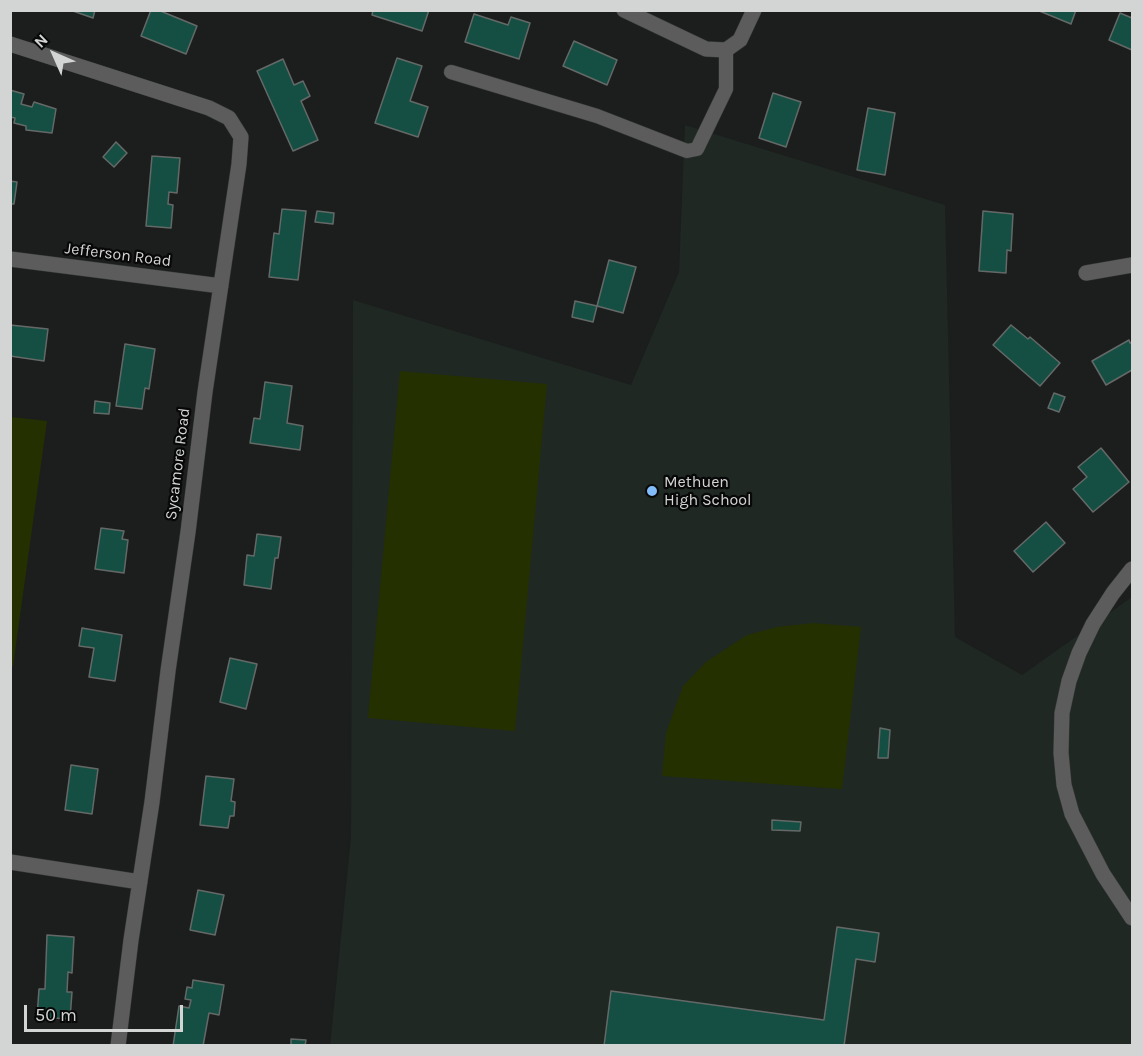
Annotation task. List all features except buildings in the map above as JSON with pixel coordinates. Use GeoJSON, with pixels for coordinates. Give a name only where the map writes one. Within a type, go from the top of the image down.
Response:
{"type":"FeatureCollection","features":[{"type":"Feature","properties":{"kind":"street"},"geometry":{"type":"LineString","coordinates":[[624,10],[706,49],[726,50],[740,40],[754,10]]}},
{"type":"Feature","properties":{"kind":"street","name":"Sycamore Road"},"geometry":{"type":"LineString","coordinates":[[10,45],[209,108],[230,118],[241,137],[118,1046]]}},
{"type":"Feature","properties":{"kind":"street","name":"Jefferson Road"},"geometry":{"type":"LineString","coordinates":[[10,259],[221,286]]}},
{"type":"Feature","properties":{"kind":"street"},"geometry":{"type":"LineString","coordinates":[[1086,273],[1132,265]]}},
{"type":"Feature","properties":{"kind":"street"},"geometry":{"type":"LineString","coordinates":[[1132,569],[1093,624],[1079,653],[1069,681],[1062,713],[1061,753],[1064,785],[1072,814],[1102,874],[1132,918]]}},
{"type":"Feature","properties":{"kind":"street"},"geometry":{"type":"LineString","coordinates":[[10,862],[140,882]]}},
{"type":"Feature","properties":{"kind":"lane"},"geometry":{"type":"LineString","coordinates":[[451,72],[597,116],[687,151],[697,149],[726,89],[726,50]]}},
{"type":"Feature","properties":{"kind":"shaded area","name":"Methuen High School"},"geometry":{"type":"Polygon","coordinates":[[[685,125],[945,205],[955,637],[1022,675],[1132,597],[1132,1045],[330,1046],[351,837],[353,300],[631,385],[679,272],[685,125]]]}},
{"type":"Feature","properties":{"kind":"green space"},"geometry":{"type":"Polygon","coordinates":[[[400,371],[547,384],[515,731],[368,718],[400,371]]]}},
{"type":"Feature","properties":{"kind":"green space"},"geometry":{"type":"Polygon","coordinates":[[[11,417],[47,421],[13,666],[10,666],[11,417]]]}},
{"type":"Feature","properties":{"kind":"green space"},"geometry":{"type":"Polygon","coordinates":[[[813,623],[861,627],[842,789],[662,776],[666,733],[683,686],[706,662],[747,635],[777,627],[813,623]]]}},
{"type":"Feature","properties":{"kind":"place","name":"Methuen High School"},"geometry":{"type":"Point","coordinates":[652,491]}}]}
